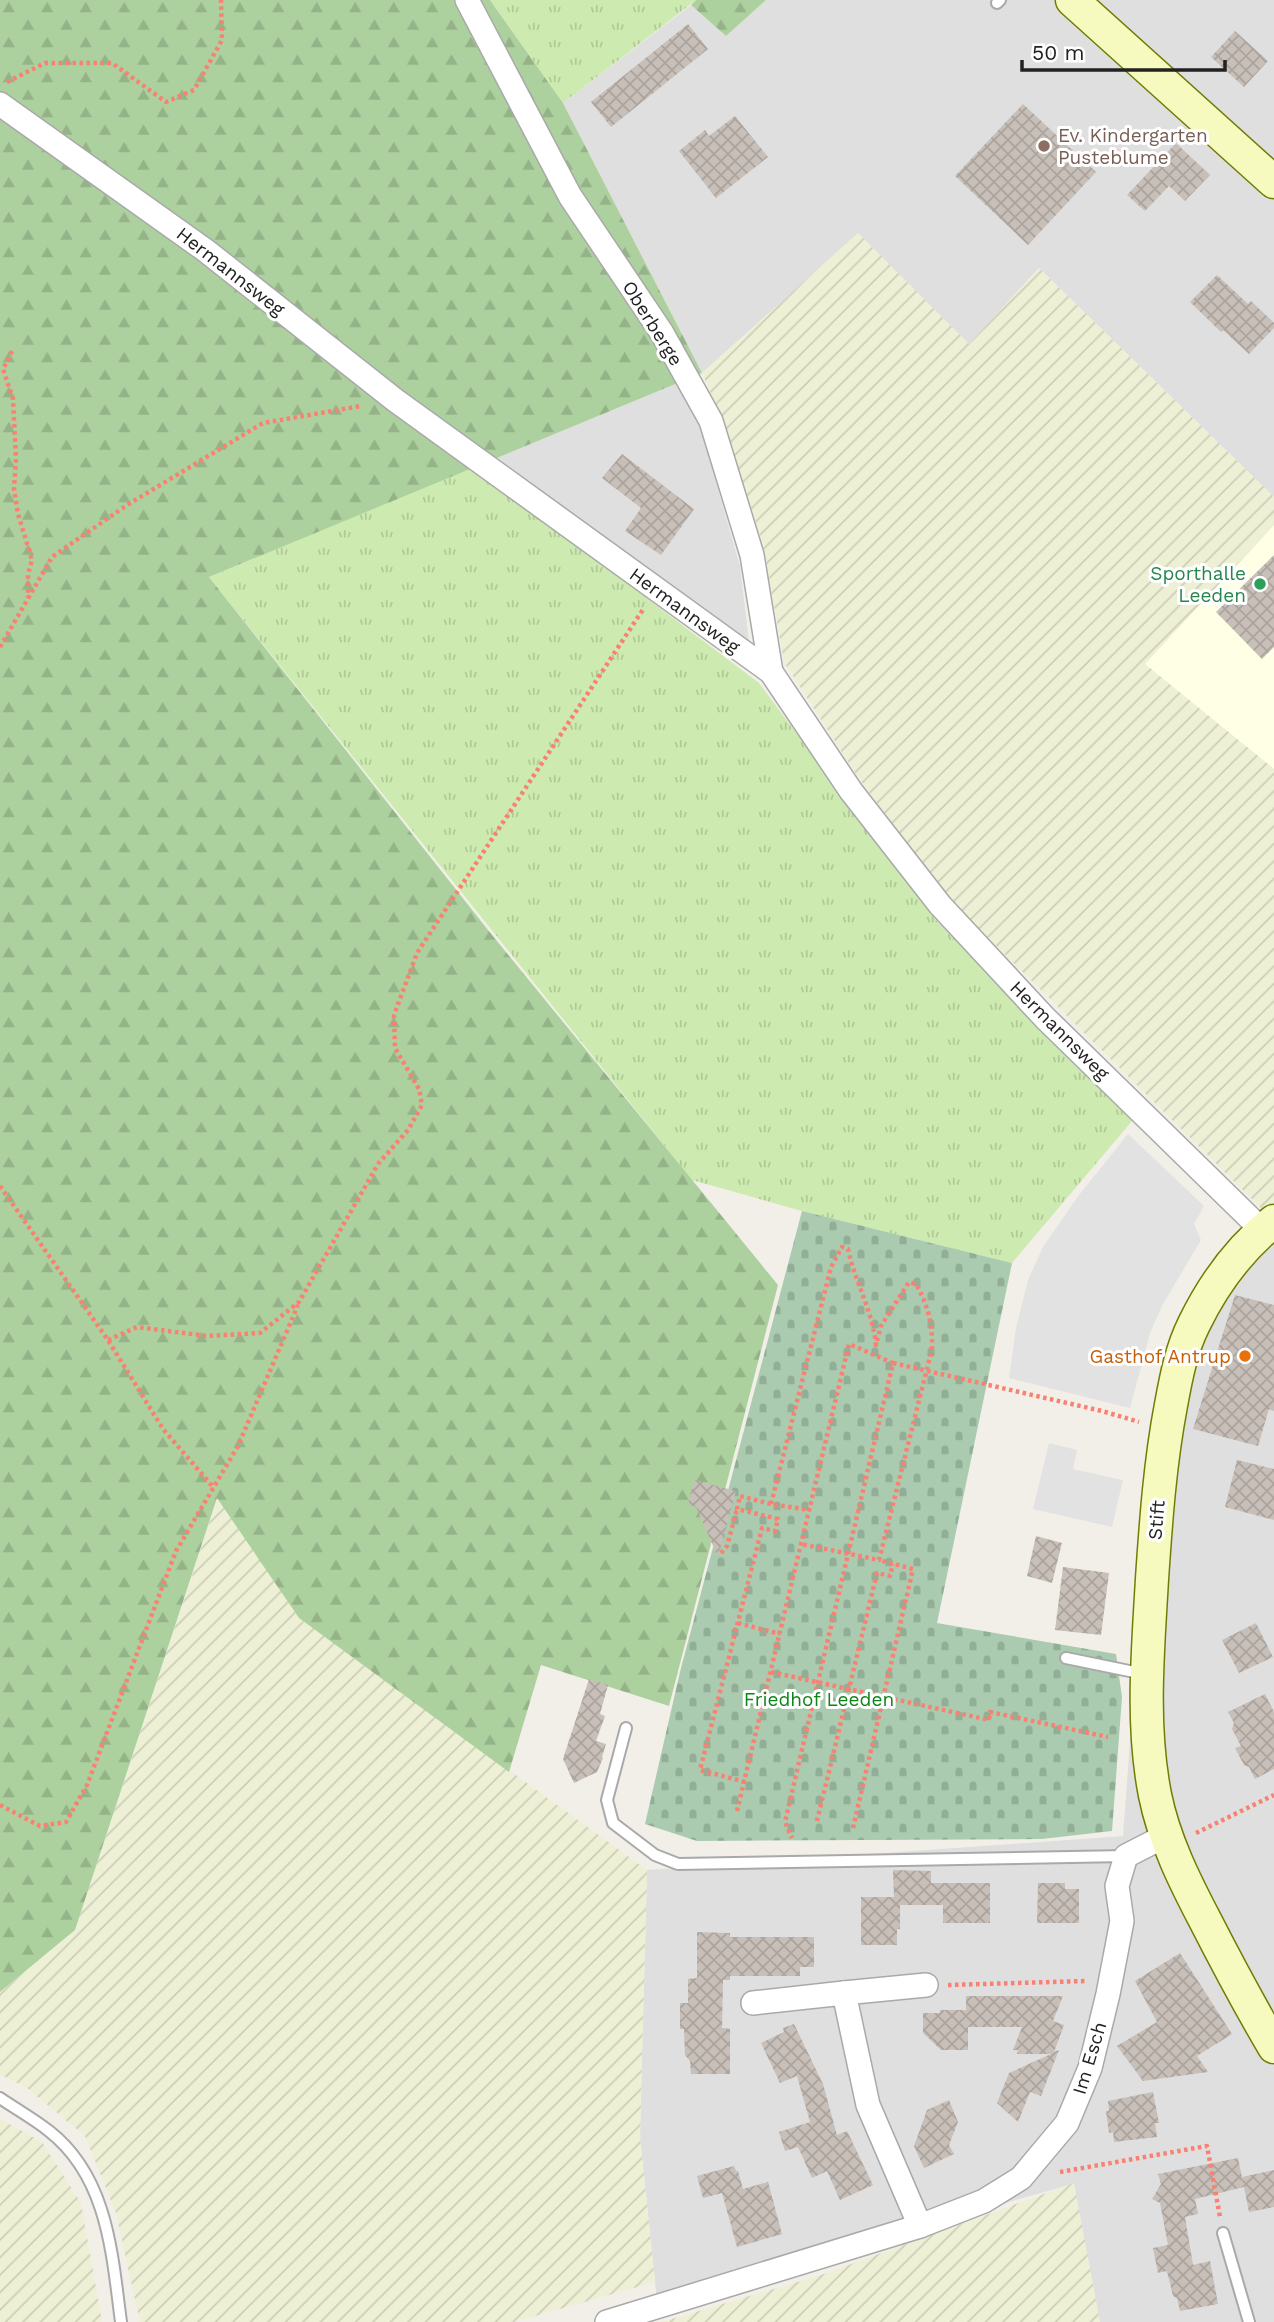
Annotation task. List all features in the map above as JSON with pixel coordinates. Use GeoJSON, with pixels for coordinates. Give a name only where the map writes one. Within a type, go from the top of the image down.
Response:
{"type":"FeatureCollection","features":[{"type":"Feature","properties":{"kind":"main road"},"geometry":{"type":"LineString","coordinates":[[1072,0],[1274,182]]}},
{"type":"Feature","properties":{"kind":"main road","name":"Stift"},"geometry":{"type":"LineString","coordinates":[[1268,1225],[1238,1255],[1215,1286],[1193,1325],[1180,1362],[1166,1430],[1156,1517],[1146,1675],[1148,1731],[1155,1795],[1168,1840],[1241,1991],[1274,2048]]}},
{"type":"Feature","properties":{"kind":"street","name":"Oberberge"},"geometry":{"type":"LineString","coordinates":[[467,0],[570,196],[662,333],[711,421],[752,555],[771,672]]}},
{"type":"Feature","properties":{"kind":"street","name":"Hermannsweg"},"geometry":{"type":"LineString","coordinates":[[0,104],[205,250],[394,400],[771,672],[851,791],[940,905],[1045,1018],[1268,1225]]}},
{"type":"Feature","properties":{"kind":"street"},"geometry":{"type":"LineString","coordinates":[[1126,1856],[1168,1840]]}},
{"type":"Feature","properties":{"kind":"street","name":"Im Esch"},"geometry":{"type":"LineString","coordinates":[[607,2322],[920,2226],[984,2201],[1021,2178],[1067,2123],[1090,2068],[1122,1920],[1117,1886],[1126,1856]]}},
{"type":"Feature","properties":{"kind":"street"},"geometry":{"type":"LineString","coordinates":[[753,2003],[926,1985]]}},
{"type":"Feature","properties":{"kind":"street"},"geometry":{"type":"LineString","coordinates":[[844,1993],[869,2105],[920,2226]]}},
{"type":"Feature","properties":{"kind":"lane"},"geometry":{"type":"LineString","coordinates":[[1066,1658],[1146,1675]]}},
{"type":"Feature","properties":{"kind":"lane"},"geometry":{"type":"LineString","coordinates":[[626,1728],[607,1800],[613,1823],[655,1855],[678,1864],[1126,1856]]}},
{"type":"Feature","properties":{"kind":"lane"},"geometry":{"type":"LineString","coordinates":[[0,2098],[51,2132],[75,2159],[95,2190],[109,2232],[121,2322]]}},
{"type":"Feature","properties":{"kind":"lane"},"geometry":{"type":"LineString","coordinates":[[1223,2233],[1249,2322]]}},
{"type":"Feature","properties":{"kind":"path"},"geometry":{"type":"LineString","coordinates":[[0,85],[45,64],[112,63],[166,102],[194,90],[222,40],[221,0]]}},
{"type":"Feature","properties":{"kind":"path"},"geometry":{"type":"LineString","coordinates":[[12,351],[3,369],[13,400],[16,458],[14,489],[18,514],[33,560],[28,574],[28,599]]}},
{"type":"Feature","properties":{"kind":"path"},"geometry":{"type":"LineString","coordinates":[[0,648],[52,557],[127,505],[264,423],[394,400]]}},
{"type":"Feature","properties":{"kind":"path"},"geometry":{"type":"LineString","coordinates":[[0,1805],[40,1826],[66,1822],[87,1785],[176,1551],[238,1446],[299,1302],[378,1164],[408,1130],[422,1105],[419,1089],[395,1048],[394,1014],[417,953],[656,589]]}},
{"type":"Feature","properties":{"kind":"path"},"geometry":{"type":"LineString","coordinates":[[0,1186],[108,1340],[163,1429],[214,1488]]}},
{"type":"Feature","properties":{"kind":"path"},"geometry":{"type":"LineString","coordinates":[[771,1504],[831,1267],[842,1247],[848,1250],[858,1287],[874,1325],[876,1345]]}},
{"type":"Feature","properties":{"kind":"path"},"geometry":{"type":"LineString","coordinates":[[872,1354],[881,1326],[909,1282],[916,1284],[925,1299],[933,1332],[932,1349],[879,1560]]}},
{"type":"Feature","properties":{"kind":"path"},"geometry":{"type":"LineString","coordinates":[[108,1340],[137,1327],[207,1336],[260,1333],[299,1302]]}},
{"type":"Feature","properties":{"kind":"path"},"geometry":{"type":"LineString","coordinates":[[737,1811],[849,1344],[893,1363],[1102,1411],[1166,1430]]}},
{"type":"Feature","properties":{"kind":"path"},"geometry":{"type":"LineString","coordinates":[[792,1838],[785,1822],[893,1363]]}},
{"type":"Feature","properties":{"kind":"path"},"geometry":{"type":"LineString","coordinates":[[720,1553],[727,1546],[740,1496],[809,1510]]}},
{"type":"Feature","properties":{"kind":"path"},"geometry":{"type":"LineString","coordinates":[[737,1509],[778,1519],[775,1531],[762,1528],[700,1770],[745,1782]]}},
{"type":"Feature","properties":{"kind":"path"},"geometry":{"type":"LineString","coordinates":[[801,1544],[913,1569],[853,1828]]}},
{"type":"Feature","properties":{"kind":"path"},"geometry":{"type":"LineString","coordinates":[[817,1821],[877,1573],[890,1576],[893,1564]]}},
{"type":"Feature","properties":{"kind":"path"},"geometry":{"type":"LineString","coordinates":[[738,1623],[780,1634]]}},
{"type":"Feature","properties":{"kind":"path"},"geometry":{"type":"LineString","coordinates":[[771,1672],[989,1720],[990,1712],[1108,1737]]}},
{"type":"Feature","properties":{"kind":"path"},"geometry":{"type":"LineString","coordinates":[[1168,1840],[1195,1834],[1274,1795]]}},
{"type":"Feature","properties":{"kind":"path"},"geometry":{"type":"LineString","coordinates":[[926,1985],[1110,1980]]}},
{"type":"Feature","properties":{"kind":"path"},"geometry":{"type":"LineString","coordinates":[[1021,2178],[1207,2146],[1223,2233]]}},
{"type":"Feature","properties":{"kind":"shaded area"},"geometry":{"type":"Polygon","coordinates":[[[766,0],[1274,0],[1274,497],[1039,268],[969,344],[858,234],[702,373],[563,103],[691,5],[726,36],[766,0]]]}},
{"type":"Feature","properties":{"kind":"shaded area"},"geometry":{"type":"Polygon","coordinates":[[[858,233],[969,344],[1039,268],[1274,497],[1274,525],[1145,664],[1274,769],[1274,1204],[1265,1212],[943,893],[858,777],[784,662],[763,543],[719,412],[702,373],[858,233]]]}},
{"type":"Feature","properties":{"kind":"shaded area"},"geometry":{"type":"Polygon","coordinates":[[[676,384],[700,426],[740,566],[749,642],[495,458],[676,384]]]}},
{"type":"Feature","properties":{"kind":"shaded area"},"geometry":{"type":"Polygon","coordinates":[[[1274,525],[1274,769],[1144,664],[1274,525]]]}},
{"type":"Feature","properties":{"kind":"shaded area"},"geometry":{"type":"Polygon","coordinates":[[[1128,1134],[1204,1206],[1194,1224],[1201,1240],[1163,1304],[1150,1333],[1130,1408],[1009,1378],[1016,1328],[1028,1280],[1043,1247],[1079,1195],[1128,1134]]]}},
{"type":"Feature","properties":{"kind":"shaded area"},"geometry":{"type":"Polygon","coordinates":[[[1274,1204],[1274,2322],[1100,2322],[1073,2184],[657,2301],[640,2136],[647,1870],[1123,1836],[1153,1433],[1233,1240],[1274,1204]]]}},
{"type":"Feature","properties":{"kind":"shaded area"},"geometry":{"type":"Polygon","coordinates":[[[1049,1443],[1077,1450],[1073,1469],[1123,1480],[1112,1527],[1033,1509],[1049,1443]]]}},
{"type":"Feature","properties":{"kind":"shaded area"},"geometry":{"type":"Polygon","coordinates":[[[218,1497],[299,1618],[647,1870],[640,2136],[655,2282],[514,2322],[140,2322],[116,2213],[85,2136],[27,2088],[0,2074],[0,1992],[75,1930],[218,1497]]]}},
{"type":"Feature","properties":{"kind":"shaded area"},"geometry":{"type":"Polygon","coordinates":[[[0,2119],[42,2142],[81,2203],[102,2322],[0,2322],[0,2119]]]}},
{"type":"Feature","properties":{"kind":"shaded area"},"geometry":{"type":"Polygon","coordinates":[[[1074,2183],[1100,2322],[662,2322],[821,2275],[1074,2183]]]}},
{"type":"Feature","properties":{"kind":"green space"},"geometry":{"type":"Polygon","coordinates":[[[0,0],[490,0],[563,103],[702,373],[209,577],[488,930],[778,1285],[669,1706],[541,1665],[509,1772],[299,1618],[217,1498],[75,1930],[0,1992],[0,0]]]}},
{"type":"Feature","properties":{"kind":"green space"},"geometry":{"type":"Polygon","coordinates":[[[490,0],[696,0],[563,103],[490,0]]]}},
{"type":"Feature","properties":{"kind":"green space"},"geometry":{"type":"Polygon","coordinates":[[[696,0],[766,0],[726,36],[691,5],[696,0]]]}},
{"type":"Feature","properties":{"kind":"green space"},"geometry":{"type":"Polygon","coordinates":[[[473,467],[759,683],[934,918],[1132,1121],[1012,1263],[802,1211],[692,1180],[209,577],[473,467]]]}},
{"type":"Feature","properties":{"kind":"green space","name":"Friedhof Leeden"},"geometry":{"type":"Polygon","coordinates":[[[802,1211],[1012,1263],[937,1623],[1116,1654],[1122,1697],[1112,1831],[1042,1839],[697,1841],[645,1824],[680,1672],[802,1211]]]}},
{"type":"Feature","properties":{"kind":"building"},"geometry":{"type":"Polygon","coordinates":[[[688,24],[708,49],[611,127],[591,102],[688,24]]]}},
{"type":"Feature","properties":{"kind":"building"},"geometry":{"type":"Polygon","coordinates":[[[1235,31],[1268,61],[1244,87],[1211,57],[1235,31]]]}},
{"type":"Feature","properties":{"kind":"building"},"geometry":{"type":"Polygon","coordinates":[[[1023,104],[1096,172],[1028,245],[955,176],[1023,104]]]}},
{"type":"Feature","properties":{"kind":"building"},"geometry":{"type":"Polygon","coordinates":[[[735,116],[768,157],[716,198],[679,151],[705,130],[709,136],[735,116]]]}},
{"type":"Feature","properties":{"kind":"building"},"geometry":{"type":"Polygon","coordinates":[[[1176,143],[1210,175],[1185,201],[1169,186],[1145,211],[1127,195],[1176,143]]]}},
{"type":"Feature","properties":{"kind":"building"},"geometry":{"type":"Polygon","coordinates":[[[1217,275],[1248,304],[1251,301],[1274,323],[1274,328],[1249,354],[1190,302],[1217,275]]]}},
{"type":"Feature","properties":{"kind":"building"},"geometry":{"type":"Polygon","coordinates":[[[622,454],[694,509],[661,555],[625,531],[641,508],[602,478],[622,454]]]}},
{"type":"Feature","properties":{"kind":"building","name":"Sporthalle Leeden"},"geometry":{"type":"Polygon","coordinates":[[[1274,555],[1274,647],[1262,659],[1216,612],[1274,555]]]}},
{"type":"Feature","properties":{"kind":"building","name":"Gasthof Antrup"},"geometry":{"type":"Polygon","coordinates":[[[1235,1295],[1274,1305],[1274,1411],[1269,1409],[1258,1446],[1193,1429],[1235,1295]]]}},
{"type":"Feature","properties":{"kind":"building"},"geometry":{"type":"Polygon","coordinates":[[[1237,1460],[1274,1469],[1274,1520],[1225,1507],[1237,1460]]]}},
{"type":"Feature","properties":{"kind":"building"},"geometry":{"type":"Polygon","coordinates":[[[694,1480],[736,1491],[718,1557],[696,1507],[688,1504],[694,1480]]]}},
{"type":"Feature","properties":{"kind":"building"},"geometry":{"type":"Polygon","coordinates":[[[1036,1536],[1062,1543],[1052,1583],[1027,1576],[1036,1536]]]}},
{"type":"Feature","properties":{"kind":"building"},"geometry":{"type":"Polygon","coordinates":[[[1063,1567],[1109,1573],[1101,1635],[1055,1630],[1063,1567]]]}},
{"type":"Feature","properties":{"kind":"building"},"geometry":{"type":"Polygon","coordinates":[[[1256,1623],[1273,1657],[1239,1673],[1222,1640],[1256,1623]]]}},
{"type":"Feature","properties":{"kind":"building"},"geometry":{"type":"Polygon","coordinates":[[[589,1679],[608,1685],[600,1714],[605,1716],[596,1741],[606,1744],[597,1772],[574,1783],[563,1759],[589,1679]]]}},
{"type":"Feature","properties":{"kind":"building"},"geometry":{"type":"Polygon","coordinates":[[[1265,1694],[1274,1712],[1274,1769],[1255,1779],[1235,1748],[1241,1746],[1232,1729],[1234,1723],[1228,1712],[1265,1694]]]}},
{"type":"Feature","properties":{"kind":"building"},"geometry":{"type":"Polygon","coordinates":[[[893,1870],[931,1871],[931,1883],[990,1883],[990,1923],[943,1923],[943,1905],[900,1905],[897,1945],[861,1945],[861,1897],[894,1897],[893,1870]]]}},
{"type":"Feature","properties":{"kind":"building"},"geometry":{"type":"Polygon","coordinates":[[[1038,1883],[1065,1883],[1065,1889],[1079,1889],[1079,1923],[1037,1923],[1038,1883]]]}},
{"type":"Feature","properties":{"kind":"building"},"geometry":{"type":"Polygon","coordinates":[[[697,1932],[730,1933],[730,1937],[814,1937],[814,1967],[800,1967],[800,1976],[730,1976],[730,1980],[723,1980],[722,2028],[730,2029],[730,2074],[691,2074],[690,2061],[685,2055],[684,2029],[680,2029],[680,2003],[688,2003],[688,1979],[697,1978],[697,1932]]]}},
{"type":"Feature","properties":{"kind":"building"},"geometry":{"type":"Polygon","coordinates":[[[1180,1953],[1232,2034],[1197,2056],[1208,2072],[1143,2081],[1117,2046],[1157,2022],[1135,1981],[1180,1953]]]}},
{"type":"Feature","properties":{"kind":"building"},"geometry":{"type":"Polygon","coordinates":[[[966,1996],[1063,1996],[1053,2021],[1064,2025],[1054,2052],[1059,2050],[1041,2096],[1030,2092],[1018,2122],[997,2103],[1009,2073],[1051,2054],[1017,2054],[1018,2050],[1013,2050],[1022,2027],[968,2027],[968,2050],[941,2050],[923,2033],[923,2013],[966,2010],[966,1996]]]}},
{"type":"Feature","properties":{"kind":"building"},"geometry":{"type":"Polygon","coordinates":[[[794,2024],[823,2084],[837,2135],[847,2131],[873,2185],[840,2200],[827,2171],[812,2178],[798,2147],[785,2151],[779,2132],[810,2122],[797,2076],[780,2083],[761,2043],[794,2024]]]}},
{"type":"Feature","properties":{"kind":"building"},"geometry":{"type":"Polygon","coordinates":[[[1153,2092],[1159,2123],[1155,2123],[1157,2137],[1114,2142],[1113,2132],[1109,2133],[1106,2111],[1109,2111],[1108,2101],[1153,2092]]]}},
{"type":"Feature","properties":{"kind":"building"},"geometry":{"type":"Polygon","coordinates":[[[949,2100],[958,2122],[949,2145],[954,2154],[924,2168],[914,2146],[927,2110],[949,2100]]]}},
{"type":"Feature","properties":{"kind":"building"},"geometry":{"type":"Polygon","coordinates":[[[1238,2158],[1244,2187],[1195,2199],[1198,2214],[1185,2217],[1193,2265],[1210,2261],[1218,2304],[1180,2311],[1167,2271],[1158,2273],[1153,2248],[1168,2245],[1160,2203],[1152,2199],[1161,2184],[1158,2174],[1238,2158]]]}},
{"type":"Feature","properties":{"kind":"building"},"geometry":{"type":"Polygon","coordinates":[[[734,2166],[743,2189],[768,2182],[782,2234],[737,2247],[722,2193],[703,2198],[697,2176],[734,2166]]]}},
{"type":"Feature","properties":{"kind":"building"},"geometry":{"type":"Polygon","coordinates":[[[1274,2170],[1274,2207],[1249,2212],[1242,2177],[1274,2170]]]}},
{"type":"Feature","properties":{"kind":"place","name":"Ev. Kindergarten Pusteblume"},"geometry":{"type":"Point","coordinates":[1044,146]}},
{"type":"Feature","properties":{"kind":"place","name":"Sporthalle Leeden"},"geometry":{"type":"Point","coordinates":[1260,584]}},
{"type":"Feature","properties":{"kind":"place","name":"Gasthof Antrup"},"geometry":{"type":"Point","coordinates":[1245,1356]}}]}
